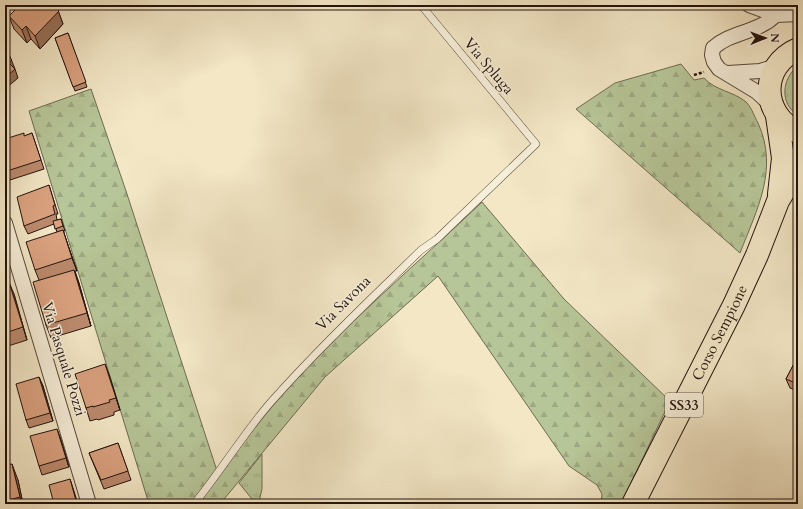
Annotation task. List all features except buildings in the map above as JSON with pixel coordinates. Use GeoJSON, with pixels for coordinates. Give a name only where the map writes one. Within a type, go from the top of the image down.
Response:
{"type":"FeatureCollection","features":[{"type":"Feature","properties":{"kind":"main road"},"geometry":{"type":"LineString","coordinates":[[777,66],[791,52],[798,49]]}},
{"type":"Feature","properties":{"kind":"main road","name":"Corso Sempione"},"geometry":{"type":"LineString","coordinates":[[777,66],[770,81],[769,93],[774,111],[782,158],[778,201]]}},
{"type":"Feature","properties":{"kind":"main road"},"geometry":{"type":"LineString","coordinates":[[774,111],[786,126],[798,132]]}},
{"type":"Feature","properties":{"kind":"main road","name":"Corso Sempione"},"geometry":{"type":"LineString","coordinates":[[633,504],[734,305],[757,255],[778,201],[798,167]]}},
{"type":"Feature","properties":{"kind":"street"},"geometry":{"type":"LineString","coordinates":[[750,5],[776,15],[798,14]]}},
{"type":"Feature","properties":{"kind":"street"},"geometry":{"type":"LineString","coordinates":[[774,111],[757,92],[720,69],[714,62],[712,55],[713,48],[721,41],[762,26],[776,15]]}},
{"type":"Feature","properties":{"kind":"street"},"geometry":{"type":"LineString","coordinates":[[728,73],[760,71],[777,66]]}},
{"type":"Feature","properties":{"kind":"street","name":"Via Pasquale Pozzi"},"geometry":{"type":"LineString","coordinates":[[5,223],[89,504]]}},
{"type":"Feature","properties":{"kind":"lane","name":"Via Spluga"},"geometry":{"type":"LineString","coordinates":[[421,5],[536,144]]}},
{"type":"Feature","properties":{"kind":"lane","name":"Via Savona"},"geometry":{"type":"LineString","coordinates":[[194,504],[218,474],[249,428],[302,369],[421,250],[437,239],[536,144]]}},
{"type":"Feature","properties":{"kind":"path"},"geometry":{"type":"LineString","coordinates":[[694,75],[703,72],[709,76]]}},
{"type":"Feature","properties":{"kind":"green space"},"geometry":{"type":"Polygon","coordinates":[[[681,64],[694,80],[704,78],[714,86],[736,95],[746,102],[758,123],[764,140],[766,173],[763,189],[759,205],[740,253],[576,109],[615,83],[681,64]]]}},
{"type":"Feature","properties":{"kind":"green space"},"geometry":{"type":"Polygon","coordinates":[[[798,66],[798,115],[788,104],[785,98],[785,91],[789,77],[798,66]]]}},
{"type":"Feature","properties":{"kind":"green space"},"geometry":{"type":"Polygon","coordinates":[[[91,89],[126,191],[218,474],[194,504],[149,504],[29,111],[91,89]]]}},
{"type":"Feature","properties":{"kind":"green space"},"geometry":{"type":"Polygon","coordinates":[[[482,202],[564,299],[670,401],[621,504],[601,504],[602,494],[597,485],[569,466],[438,276],[325,377],[220,504],[197,504],[262,419],[308,367],[356,319],[482,202]]]}},
{"type":"Feature","properties":{"kind":"green space"},"geometry":{"type":"Polygon","coordinates":[[[262,454],[262,489],[259,502],[256,504],[239,483],[262,454]]]}}]}
